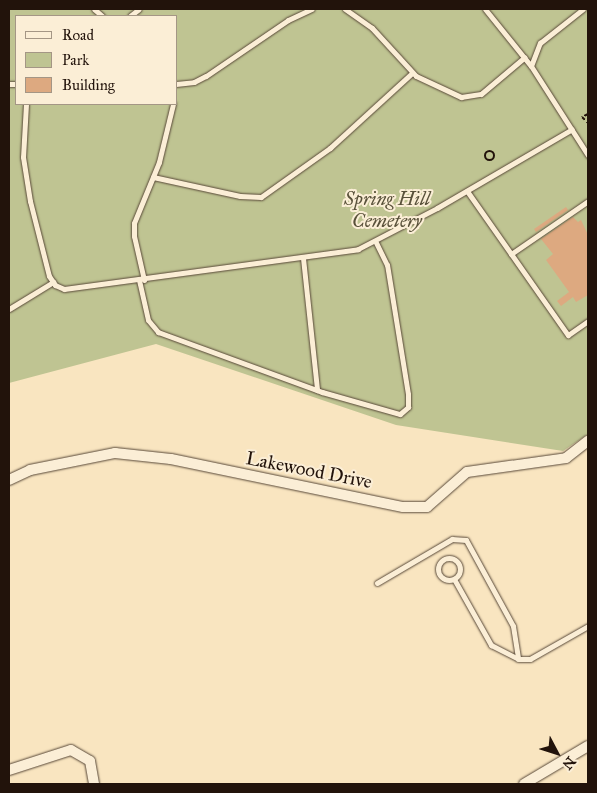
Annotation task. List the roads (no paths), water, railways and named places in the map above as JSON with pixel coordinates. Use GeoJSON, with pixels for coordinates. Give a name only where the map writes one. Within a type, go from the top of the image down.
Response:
{"type":"FeatureCollection","features":[{"type":"Feature","properties":{"kind":"street","name":"Lakewood Drive"},"geometry":{"type":"LineString","coordinates":[[9,480],[30,470],[115,453],[171,460],[403,507],[427,506],[467,472],[566,458],[588,441]]}},
{"type":"Feature","properties":{"kind":"street"},"geometry":{"type":"LineString","coordinates":[[524,784],[588,746]]}},
{"type":"Feature","properties":{"kind":"street"},"geometry":{"type":"LineString","coordinates":[[9,770],[71,750],[90,760],[94,784]]}},
{"type":"Feature","properties":{"kind":"lane"},"geometry":{"type":"LineString","coordinates":[[293,9],[295,16]]}},
{"type":"Feature","properties":{"kind":"lane"},"geometry":{"type":"LineString","coordinates":[[178,84],[194,82],[206,76],[295,16],[312,9]]}},
{"type":"Feature","properties":{"kind":"lane"},"geometry":{"type":"LineString","coordinates":[[345,9],[372,28],[412,73],[453,94],[473,97],[525,57]]}},
{"type":"Feature","properties":{"kind":"lane"},"geometry":{"type":"LineString","coordinates":[[486,9],[525,57],[588,155]]}},
{"type":"Feature","properties":{"kind":"lane"},"geometry":{"type":"LineString","coordinates":[[531,66],[540,43],[584,9]]}},
{"type":"Feature","properties":{"kind":"lane"},"geometry":{"type":"LineString","coordinates":[[153,176],[249,198],[261,197],[330,148],[412,73]]}},
{"type":"Feature","properties":{"kind":"lane"},"geometry":{"type":"LineString","coordinates":[[26,105],[23,136],[26,179],[36,231],[52,282],[64,289],[343,253],[376,242],[467,192],[572,129]]}},
{"type":"Feature","properties":{"kind":"lane"},"geometry":{"type":"LineString","coordinates":[[173,105],[168,132],[134,223],[134,236],[148,320],[158,332],[317,390],[396,415],[408,406],[387,265],[376,242]]}},
{"type":"Feature","properties":{"kind":"lane"},"geometry":{"type":"LineString","coordinates":[[467,192],[568,336],[588,321]]}},
{"type":"Feature","properties":{"kind":"lane"},"geometry":{"type":"LineString","coordinates":[[510,254],[588,201]]}},
{"type":"Feature","properties":{"kind":"lane"},"geometry":{"type":"LineString","coordinates":[[303,258],[317,390]]}},
{"type":"Feature","properties":{"kind":"lane"},"geometry":{"type":"LineString","coordinates":[[9,309],[52,282]]}},
{"type":"Feature","properties":{"kind":"lane"},"geometry":{"type":"LineString","coordinates":[[377,583],[452,539],[466,540],[513,626],[518,659]]}},
{"type":"Feature","properties":{"kind":"lane"},"geometry":{"type":"LineString","coordinates":[[436,548],[444,558]]}},
{"type":"Feature","properties":{"kind":"lane"},"geometry":{"type":"LineString","coordinates":[[444,558],[438,567],[439,574],[444,579],[454,579]]}},
{"type":"Feature","properties":{"kind":"lane"},"geometry":{"type":"LineString","coordinates":[[444,558],[452,558],[459,562],[461,570],[454,579]]}},
{"type":"Feature","properties":{"kind":"lane"},"geometry":{"type":"LineString","coordinates":[[454,579],[491,645],[518,659],[530,659],[588,626]]}},
{"type":"Feature","properties":{"kind":"park label","name":"Spring Hill Cemetery"},"geometry":{"type":"Point","coordinates":[387,210]}}]}
